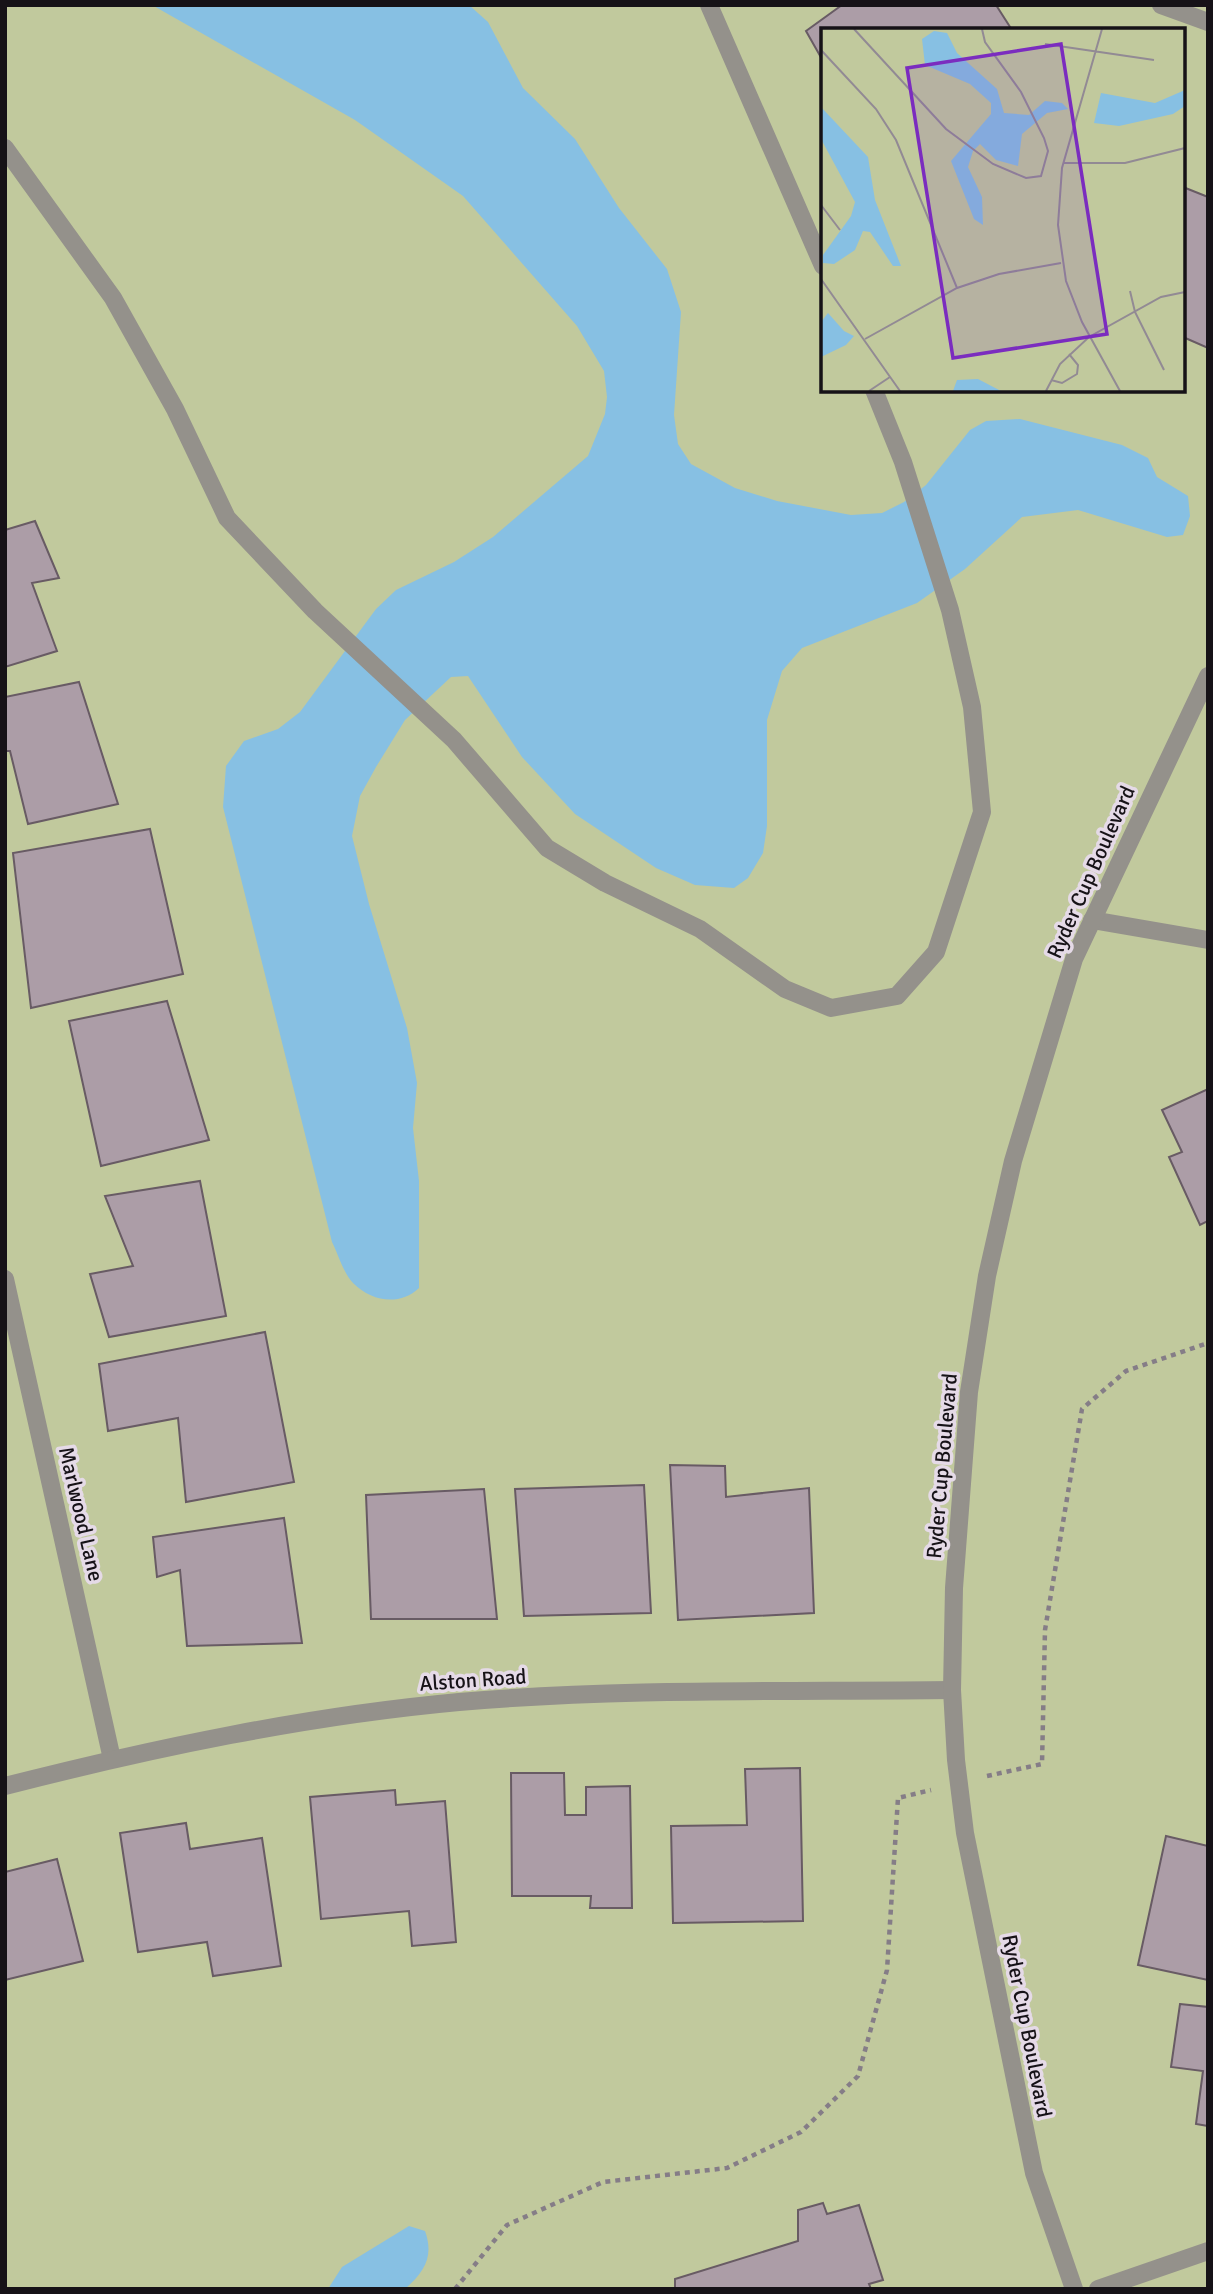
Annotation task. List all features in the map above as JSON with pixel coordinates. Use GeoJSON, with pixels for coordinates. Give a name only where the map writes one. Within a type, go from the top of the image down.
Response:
{"type":"FeatureCollection","features":[{"type":"Feature","properties":{"kind":"street"},"geometry":{"type":"LineString","coordinates":[[709,5],[821,261]]}},
{"type":"Feature","properties":{"kind":"street"},"geometry":{"type":"LineString","coordinates":[[1161,5],[1208,22]]}},
{"type":"Feature","properties":{"kind":"street"},"geometry":{"type":"LineString","coordinates":[[5,148],[113,298],[175,409],[227,518],[315,611],[454,740],[547,848],[594,876],[700,929],[785,989],[831,1008],[897,996],[936,952],[982,812],[972,707],[950,610],[904,462],[875,392]]}},
{"type":"Feature","properties":{"kind":"street","name":"Ryder Cup Boulevard"},"geometry":{"type":"LineString","coordinates":[[1074,2289],[1034,2173],[965,1833],[958,1783],[952,1690],[954,1588],[969,1392],[987,1276],[1017,1149],[1074,959],[1208,676]]}},
{"type":"Feature","properties":{"kind":"street"},"geometry":{"type":"LineString","coordinates":[[1092,920],[1208,940]]}},
{"type":"Feature","properties":{"kind":"street","name":"Marlwood Lane"},"geometry":{"type":"LineString","coordinates":[[5,1279],[112,1759]]}},
{"type":"Feature","properties":{"kind":"street","name":"Alston Road"},"geometry":{"type":"LineString","coordinates":[[5,1786],[112,1759],[325,1719],[459,1702],[593,1695],[952,1690]]}},
{"type":"Feature","properties":{"kind":"street"},"geometry":{"type":"LineString","coordinates":[[1098,2289],[1208,2251]]}},
{"type":"Feature","properties":{"kind":"path"},"geometry":{"type":"LineString","coordinates":[[455,2289],[507,2225],[603,2182],[727,2168],[801,2132],[858,2076],[887,1970],[898,1798],[1042,1764],[1045,1629],[1082,1409],[1126,1371],[1208,1343]]}},
{"type":"Feature","properties":{"kind":"green space"},"geometry":{"type":"Polygon","coordinates":[[[5,5],[1208,5],[1208,2289],[5,2289],[5,5]]]}},
{"type":"Feature","properties":{"kind":"water"},"geometry":{"type":"Polygon","coordinates":[[[152,5],[469,5],[488,22],[523,88],[575,139],[619,208],[667,269],[681,312],[674,415],[678,444],[691,464],[735,488],[777,501],[851,515],[882,513],[904,502],[926,485],[970,430],[986,421],[1020,419],[1122,445],[1148,458],[1157,477],[1188,496],[1190,516],[1183,535],[1167,537],[1078,510],[1022,517],[965,569],[917,603],[802,648],[782,671],[767,720],[767,826],[763,853],[748,878],[734,888],[695,885],[656,868],[575,814],[522,757],[468,676],[451,677],[405,720],[360,796],[352,836],[369,904],[407,1028],[417,1083],[413,1128],[419,1181],[419,1288],[411,1294],[395,1299],[377,1298],[353,1283],[332,1242],[223,807],[226,766],[244,741],[278,729],[300,712],[376,609],[396,590],[454,562],[493,537],[588,456],[605,414],[607,397],[604,371],[577,326],[463,196],[355,120],[152,5]]]}},
{"type":"Feature","properties":{"kind":"water"},"geometry":{"type":"Polygon","coordinates":[[[409,2226],[425,2231],[428,2256],[418,2276],[405,2289],[328,2289],[342,2267],[409,2226]]]}},
{"type":"Feature","properties":{"kind":"building"},"geometry":{"type":"Polygon","coordinates":[[[842,5],[996,5],[1011,28],[821,28],[821,57],[806,31],[842,5]]]}},
{"type":"Feature","properties":{"kind":"building"},"geometry":{"type":"Polygon","coordinates":[[[1185,188],[1208,197],[1208,348],[1185,338],[1185,188]]]}},
{"type":"Feature","properties":{"kind":"building"},"geometry":{"type":"Polygon","coordinates":[[[35,521],[59,578],[32,583],[57,651],[5,667],[5,530],[35,521]]]}},
{"type":"Feature","properties":{"kind":"building"},"geometry":{"type":"Polygon","coordinates":[[[79,682],[118,804],[28,824],[10,751],[5,751],[5,697],[79,682]]]}},
{"type":"Feature","properties":{"kind":"building"},"geometry":{"type":"Polygon","coordinates":[[[150,829],[183,974],[31,1008],[13,853],[150,829]]]}},
{"type":"Feature","properties":{"kind":"building"},"geometry":{"type":"Polygon","coordinates":[[[167,1001],[209,1140],[101,1166],[69,1021],[167,1001]]]}},
{"type":"Feature","properties":{"kind":"building"},"geometry":{"type":"Polygon","coordinates":[[[1208,1089],[1208,1221],[1200,1225],[1169,1157],[1182,1152],[1162,1110],[1208,1089]]]}},
{"type":"Feature","properties":{"kind":"building"},"geometry":{"type":"Polygon","coordinates":[[[200,1181],[226,1316],[109,1337],[90,1274],[133,1266],[105,1196],[200,1181]]]}},
{"type":"Feature","properties":{"kind":"building"},"geometry":{"type":"Polygon","coordinates":[[[265,1332],[294,1482],[186,1502],[178,1418],[108,1431],[99,1364],[265,1332]]]}},
{"type":"Feature","properties":{"kind":"building"},"geometry":{"type":"Polygon","coordinates":[[[670,1465],[725,1466],[726,1497],[809,1488],[814,1613],[678,1620],[670,1465]]]}},
{"type":"Feature","properties":{"kind":"building"},"geometry":{"type":"Polygon","coordinates":[[[644,1485],[651,1613],[524,1616],[515,1489],[644,1485]]]}},
{"type":"Feature","properties":{"kind":"building"},"geometry":{"type":"Polygon","coordinates":[[[484,1489],[497,1619],[371,1619],[366,1495],[484,1489]]]}},
{"type":"Feature","properties":{"kind":"building"},"geometry":{"type":"Polygon","coordinates":[[[284,1518],[302,1643],[187,1646],[180,1570],[157,1577],[153,1537],[284,1518]]]}},
{"type":"Feature","properties":{"kind":"building"},"geometry":{"type":"Polygon","coordinates":[[[800,1768],[803,1921],[673,1923],[671,1826],[747,1825],[745,1769],[800,1768]]]}},
{"type":"Feature","properties":{"kind":"building"},"geometry":{"type":"Polygon","coordinates":[[[511,1773],[564,1773],[565,1815],[586,1815],[586,1787],[630,1786],[632,1908],[590,1908],[591,1896],[512,1896],[511,1773]]]}},
{"type":"Feature","properties":{"kind":"building"},"geometry":{"type":"Polygon","coordinates":[[[395,1790],[396,1805],[445,1801],[456,1942],[412,1946],[409,1911],[321,1919],[310,1797],[395,1790]]]}},
{"type":"Feature","properties":{"kind":"building"},"geometry":{"type":"Polygon","coordinates":[[[186,1823],[190,1849],[262,1838],[281,1966],[213,1976],[207,1942],[138,1952],[120,1833],[186,1823]]]}},
{"type":"Feature","properties":{"kind":"building"},"geometry":{"type":"Polygon","coordinates":[[[1166,1836],[1208,1846],[1208,1980],[1138,1965],[1166,1836]]]}},
{"type":"Feature","properties":{"kind":"building"},"geometry":{"type":"Polygon","coordinates":[[[57,1859],[83,1961],[5,1980],[5,1872],[57,1859]]]}},
{"type":"Feature","properties":{"kind":"building"},"geometry":{"type":"Polygon","coordinates":[[[1180,2004],[1208,2007],[1208,2126],[1196,2124],[1203,2071],[1171,2067],[1180,2004]]]}},
{"type":"Feature","properties":{"kind":"building"},"geometry":{"type":"Polygon","coordinates":[[[823,2203],[827,2214],[859,2205],[883,2280],[869,2284],[871,2289],[675,2289],[675,2279],[798,2241],[798,2210],[823,2203]]]}}]}
